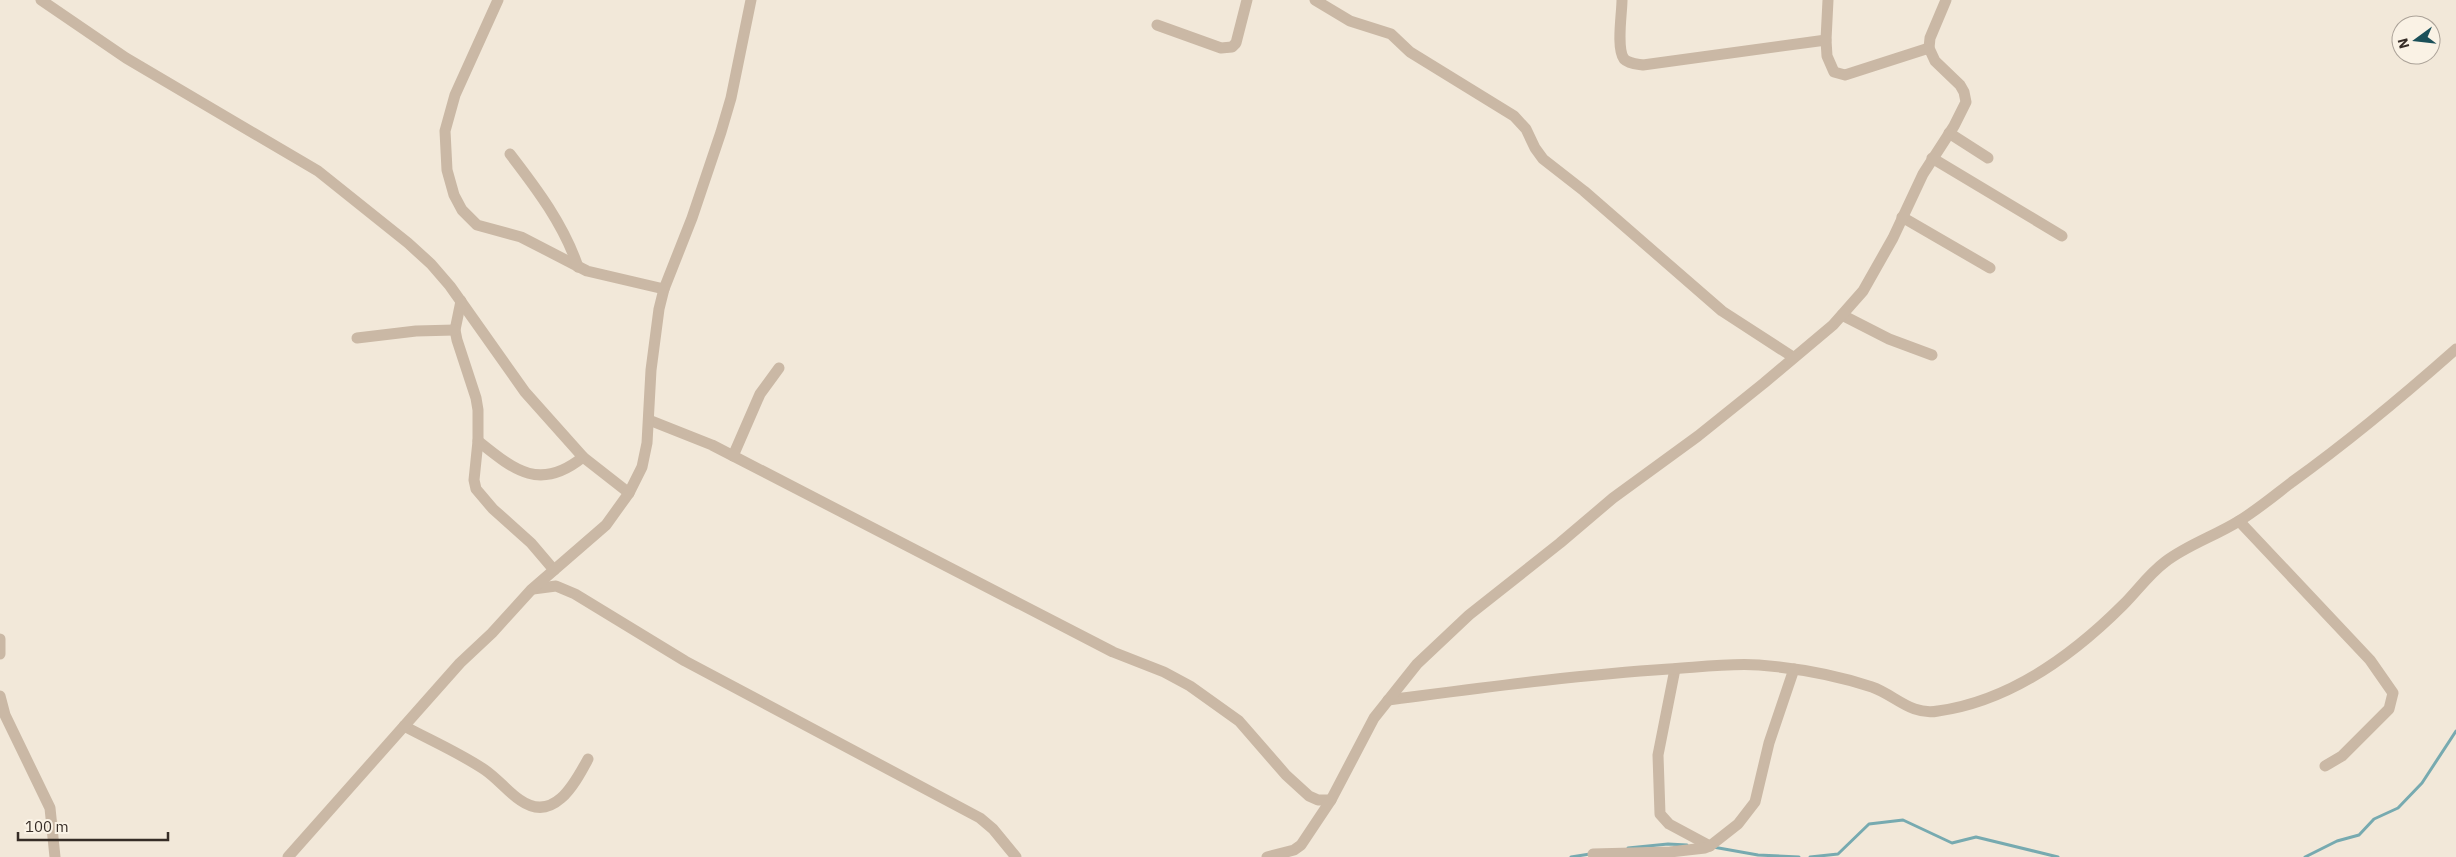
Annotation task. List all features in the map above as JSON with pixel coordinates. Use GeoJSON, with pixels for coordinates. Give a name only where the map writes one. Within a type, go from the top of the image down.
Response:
{"type":"FeatureCollection","features":[{"type":"Feature","properties":{"kind":"street"},"geometry":{"type":"LineString","coordinates":[[40,0],[126,58],[318,172],[431,264],[461,301],[525,392],[583,457],[629,493]]}},
{"type":"Feature","properties":{"kind":"street"},"geometry":{"type":"LineString","coordinates":[[498,0],[455,95],[445,131],[447,170],[454,195],[462,210],[477,225],[521,237],[578,267],[604,276],[664,289]]}},
{"type":"Feature","properties":{"kind":"street"},"geometry":{"type":"LineString","coordinates":[[288,857],[460,663],[492,633],[531,590],[606,525],[629,493],[642,467],[647,443],[651,370],[664,289],[692,218],[721,132],[735,82],[751,0]]}},
{"type":"Feature","properties":{"kind":"street"},"geometry":{"type":"LineString","coordinates":[[1157,25],[1221,48],[1227,48],[1236,43],[1247,0]]}},
{"type":"Feature","properties":{"kind":"street"},"geometry":{"type":"LineString","coordinates":[[1315,0],[1350,21],[1392,34],[1410,52],[1514,116],[1526,129],[1535,148],[1543,158],[1584,191],[1722,311],[1793,357]]}},
{"type":"Feature","properties":{"kind":"street"},"geometry":{"type":"LineString","coordinates":[[1622,0],[1621,50],[1624,59],[1632,64],[1643,65],[1826,40]]}},
{"type":"Feature","properties":{"kind":"street"},"geometry":{"type":"LineString","coordinates":[[1828,0],[1826,40],[1830,66],[1838,74],[1845,75],[1929,48]]}},
{"type":"Feature","properties":{"kind":"street"},"geometry":{"type":"LineString","coordinates":[[1267,857],[1298,848],[1331,800],[1347,772],[1359,744],[1388,700],[1417,664],[1468,615],[1560,544],[1613,498],[1725,415],[1842,315],[1863,291],[1932,158],[1964,107],[1964,92],[1935,61],[1929,48],[1930,38],[1946,0]]}},
{"type":"Feature","properties":{"kind":"street"},"geometry":{"type":"LineString","coordinates":[[1949,133],[1988,158]]}},
{"type":"Feature","properties":{"kind":"street"},"geometry":{"type":"LineString","coordinates":[[510,154],[545,202],[565,236],[578,267]]}},
{"type":"Feature","properties":{"kind":"street"},"geometry":{"type":"LineString","coordinates":[[1932,158],[2062,236]]}},
{"type":"Feature","properties":{"kind":"street"},"geometry":{"type":"LineString","coordinates":[[1902,217],[1990,268]]}},
{"type":"Feature","properties":{"kind":"street"},"geometry":{"type":"LineString","coordinates":[[461,301],[455,330],[459,349],[476,398],[478,441],[474,463],[476,489],[493,509],[531,543],[554,570]]}},
{"type":"Feature","properties":{"kind":"street"},"geometry":{"type":"LineString","coordinates":[[1842,315],[1889,339],[1932,355]]}},
{"type":"Feature","properties":{"kind":"street"},"geometry":{"type":"LineString","coordinates":[[356,338],[407,332],[455,330]]}},
{"type":"Feature","properties":{"kind":"street"},"geometry":{"type":"LineString","coordinates":[[1388,700],[1543,680],[1714,664],[1758,665],[1794,669],[1874,688],[1907,707],[1924,712],[1938,712],[1995,696],[2048,668],[2075,648],[2121,606],[2166,560],[2239,521],[2311,468],[2406,393],[2456,349]]}},
{"type":"Feature","properties":{"kind":"street"},"geometry":{"type":"LineString","coordinates":[[733,456],[760,394],[779,368]]}},
{"type":"Feature","properties":{"kind":"street"},"geometry":{"type":"LineString","coordinates":[[649,420],[733,456],[1113,652],[1176,678],[1239,721],[1286,774],[1309,796],[1318,800],[1331,800]]}},
{"type":"Feature","properties":{"kind":"street"},"geometry":{"type":"LineString","coordinates":[[478,441],[506,462],[532,476],[572,466],[583,457]]}},
{"type":"Feature","properties":{"kind":"street"},"geometry":{"type":"LineString","coordinates":[[2239,521],[2370,660],[2393,692],[2389,709],[2342,756],[2325,766]]}},
{"type":"Feature","properties":{"kind":"street"},"geometry":{"type":"LineString","coordinates":[[531,590],[556,586],[585,600],[685,661],[980,818],[993,829],[1016,857]]}},
{"type":"Feature","properties":{"kind":"street"},"geometry":{"type":"LineString","coordinates":[[0,638],[0,654]]}},
{"type":"Feature","properties":{"kind":"street"},"geometry":{"type":"LineString","coordinates":[[1675,669],[1658,755],[1660,814],[1669,824],[1709,851]]}},
{"type":"Feature","properties":{"kind":"street"},"geometry":{"type":"LineString","coordinates":[[1593,854],[1709,851],[1753,807],[1769,743],[1794,669]]}},
{"type":"Feature","properties":{"kind":"street"},"geometry":{"type":"LineString","coordinates":[[0,696],[10,727],[50,808],[55,857]]}},
{"type":"Feature","properties":{"kind":"street"},"geometry":{"type":"LineString","coordinates":[[404,726],[492,774],[520,800],[532,806],[540,807],[559,802],[571,790],[588,759]]}},
{"type":"Feature","properties":{"kind":"waterway"},"geometry":{"type":"LineString","coordinates":[[2305,857],[2337,841],[2359,835],[2374,819],[2398,808],[2422,783],[2456,731]]}},
{"type":"Feature","properties":{"kind":"waterway"},"geometry":{"type":"LineString","coordinates":[[1810,857],[1838,854],[1869,824],[1903,820],[1952,843],[1976,837],[2058,857]]}},
{"type":"Feature","properties":{"kind":"waterway"},"geometry":{"type":"LineString","coordinates":[[1628,848],[1668,844],[1687,845]]}},
{"type":"Feature","properties":{"kind":"waterway"},"geometry":{"type":"LineString","coordinates":[[1713,847],[1758,855],[1799,857]]}},
{"type":"Feature","properties":{"kind":"waterway"},"geometry":{"type":"LineString","coordinates":[[1571,857],[1590,854]]}}]}
